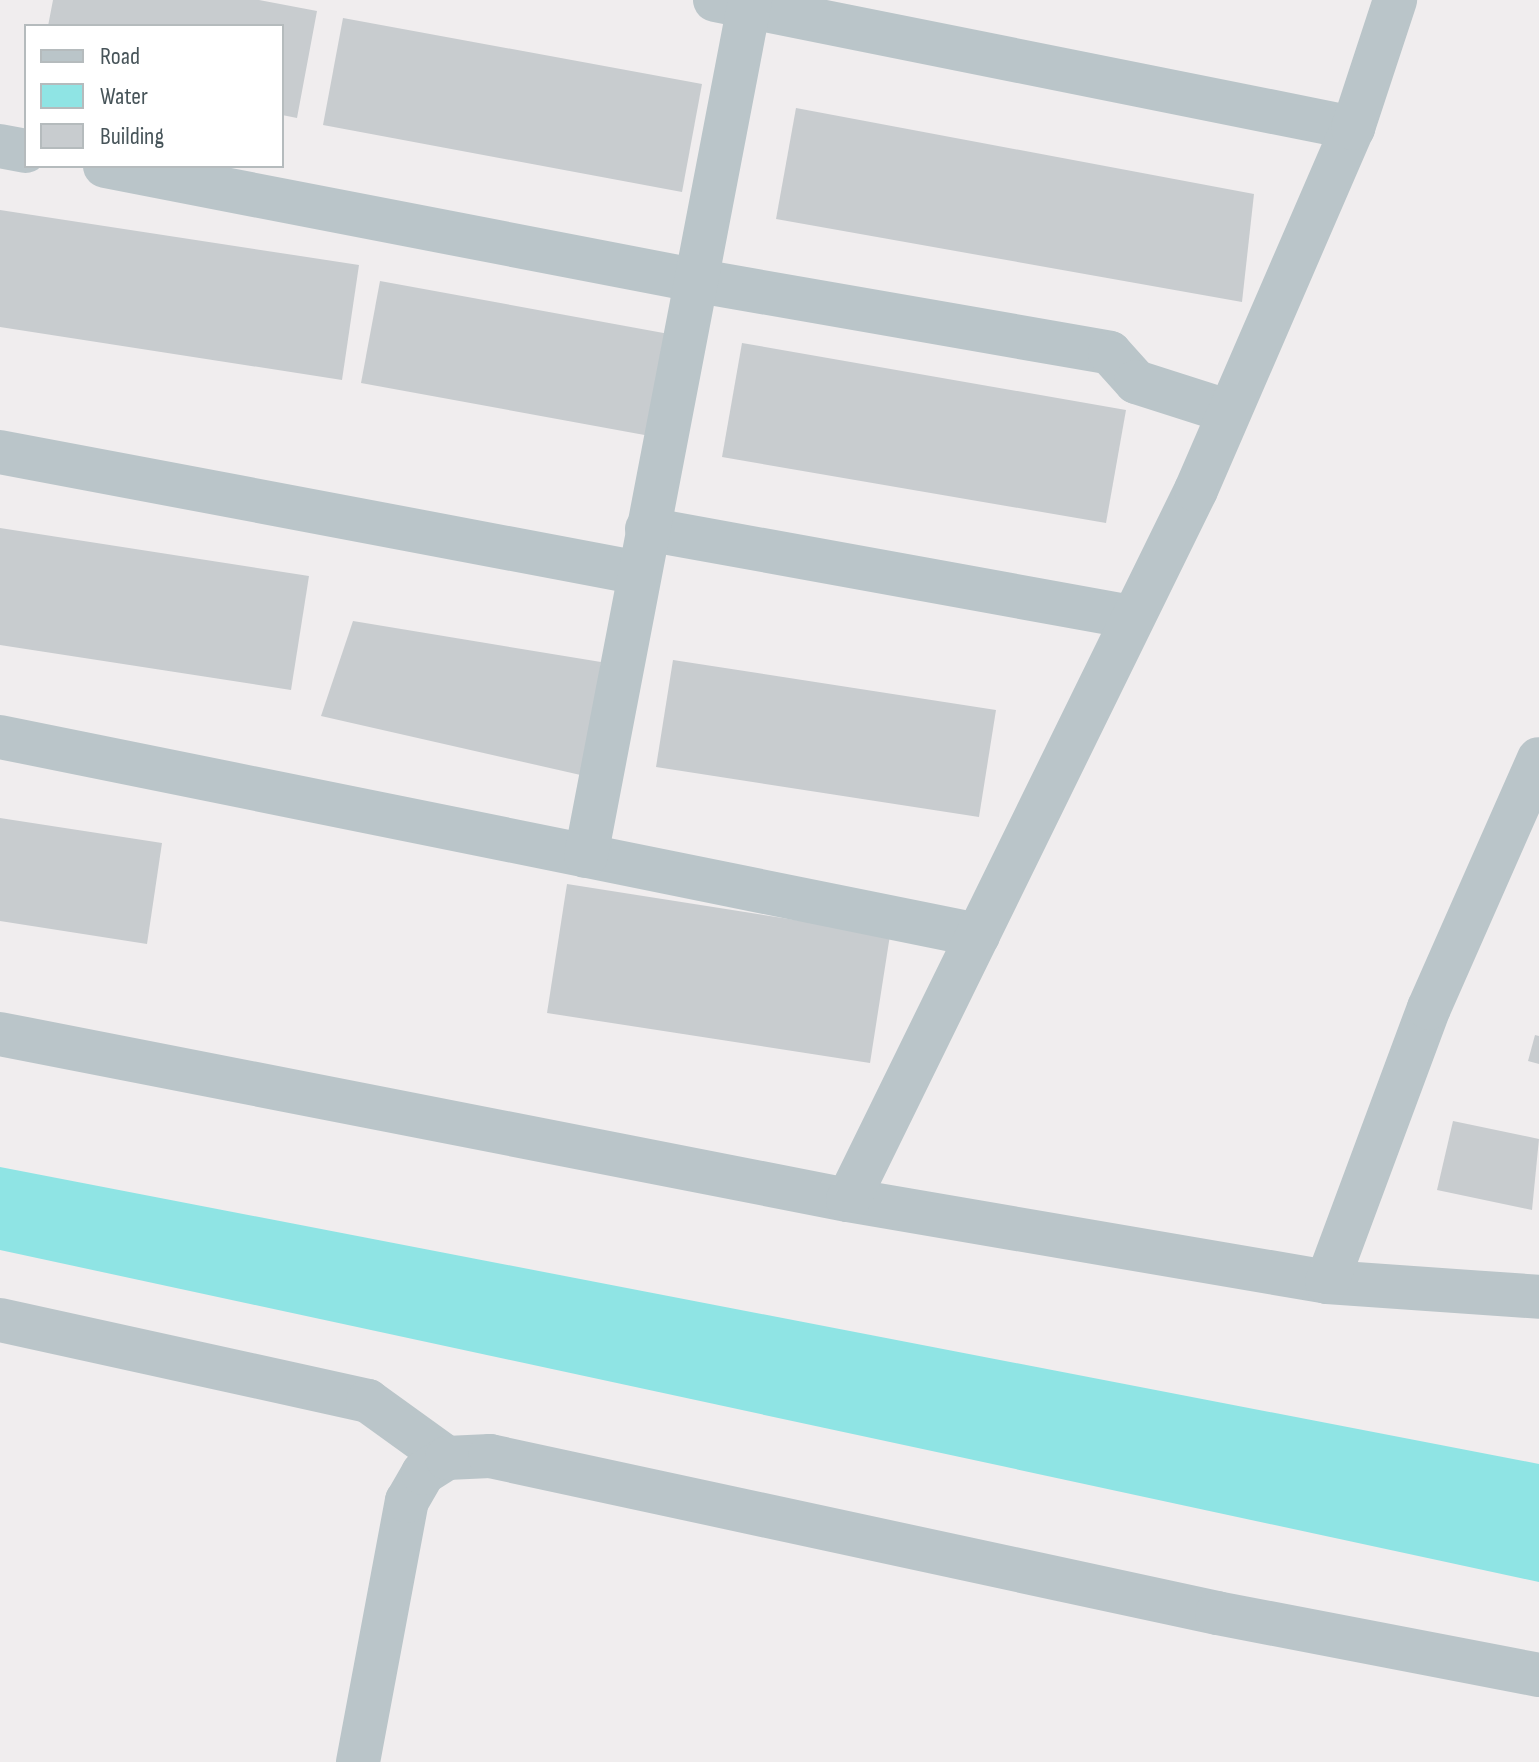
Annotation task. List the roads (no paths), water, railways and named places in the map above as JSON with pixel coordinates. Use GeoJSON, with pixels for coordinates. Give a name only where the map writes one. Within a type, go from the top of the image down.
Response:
{"type":"FeatureCollection","features":[{"type":"Feature","properties":{"kind":"street"},"geometry":{"type":"LineString","coordinates":[[848,1200],[1196,490],[1227,411],[1353,128],[1395,0]]}},
{"type":"Feature","properties":{"kind":"street"},"geometry":{"type":"LineString","coordinates":[[586,856],[647,529],[699,281],[738,2],[1353,128]]}},
{"type":"Feature","properties":{"kind":"street"},"geometry":{"type":"LineString","coordinates":[[0,146],[24,151]]}},
{"type":"Feature","properties":{"kind":"street"},"geometry":{"type":"LineString","coordinates":[[115,168],[699,281],[1110,353],[1136,382],[1227,411]]}},
{"type":"Feature","properties":{"kind":"street"},"geometry":{"type":"LineString","coordinates":[[0,452],[639,573]]}},
{"type":"Feature","properties":{"kind":"street"},"geometry":{"type":"LineString","coordinates":[[647,529],[1132,617]]}},
{"type":"Feature","properties":{"kind":"street"},"geometry":{"type":"LineString","coordinates":[[0,737],[978,935]]}},
{"type":"Feature","properties":{"kind":"street"},"geometry":{"type":"LineString","coordinates":[[1327,1282],[1423,1022],[1539,759]]}},
{"type":"Feature","properties":{"kind":"street"},"geometry":{"type":"LineString","coordinates":[[0,1034],[848,1200],[1327,1282],[1539,1297]]}},
{"type":"Feature","properties":{"kind":"street"},"geometry":{"type":"LineString","coordinates":[[0,1320],[368,1401],[447,1458]]}},
{"type":"Feature","properties":{"kind":"street"},"geometry":{"type":"LineString","coordinates":[[358,1762],[407,1501],[423,1473],[447,1458],[490,1456],[1217,1613],[1539,1675]]}},
{"type":"Feature","properties":{"kind":"water"},"geometry":{"type":"Polygon","coordinates":[[[0,1167],[1539,1464],[1539,1582],[0,1250],[0,1167]]]}}]}
